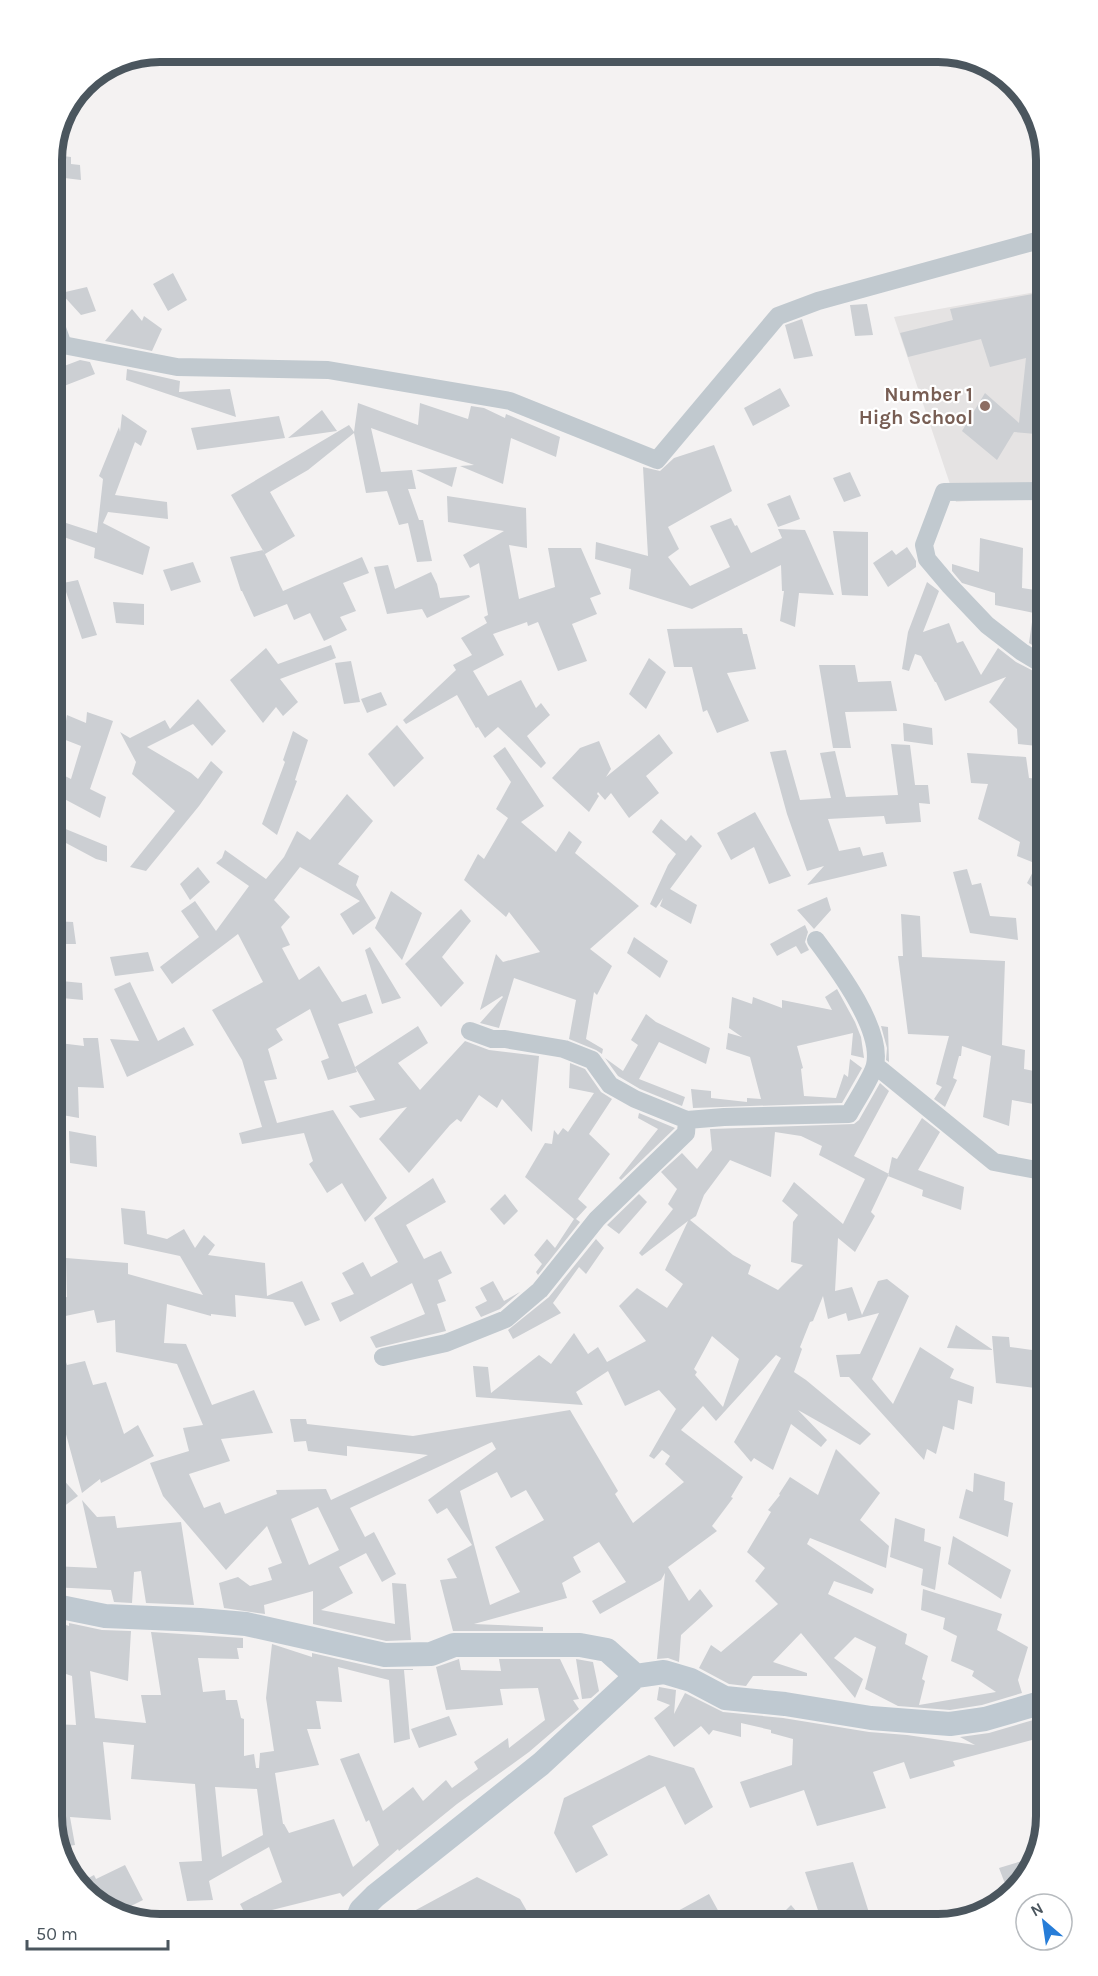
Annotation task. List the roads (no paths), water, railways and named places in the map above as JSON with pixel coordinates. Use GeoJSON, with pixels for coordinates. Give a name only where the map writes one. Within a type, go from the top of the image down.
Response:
{"type":"FeatureCollection","features":[{"type":"Feature","properties":{"kind":"street"},"geometry":{"type":"LineString","coordinates":[[62,342],[63,345],[177,367],[328,370],[510,401],[657,460],[778,316],[818,300],[1036,241]]}},
{"type":"Feature","properties":{"kind":"street"},"geometry":{"type":"LineString","coordinates":[[1036,491],[947,490],[941,495],[924,545],[927,559],[987,625],[1036,660]]}},
{"type":"Feature","properties":{"kind":"street"},"geometry":{"type":"LineString","coordinates":[[470,1031],[492,1039],[506,1039],[564,1049],[592,1060],[610,1085],[635,1100],[687,1120],[849,1114],[875,1065],[874,1035],[837,967],[816,940]]}},
{"type":"Feature","properties":{"kind":"street"},"geometry":{"type":"LineString","coordinates":[[875,1065],[994,1162],[1036,1170]]}},
{"type":"Feature","properties":{"kind":"street"},"geometry":{"type":"LineString","coordinates":[[383,1357],[446,1343],[506,1319],[540,1290],[597,1219],[686,1133],[687,1120]]}},
{"type":"Feature","properties":{"kind":"street"},"geometry":{"type":"LineString","coordinates":[[62,1607],[105,1616],[246,1624],[384,1655],[431,1654],[454,1645],[580,1646],[607,1650],[636,1676]]}},
{"type":"Feature","properties":{"kind":"street"},"geometry":{"type":"LineString","coordinates":[[359,1914],[375,1896],[541,1764],[636,1676],[664,1672],[691,1680],[725,1698],[785,1704],[871,1718],[950,1724],[985,1719],[1036,1704]]}},
{"type":"Feature","properties":{"kind":"place","name":"Number 1 High School"},"geometry":{"type":"Point","coordinates":[985,406]}}]}
